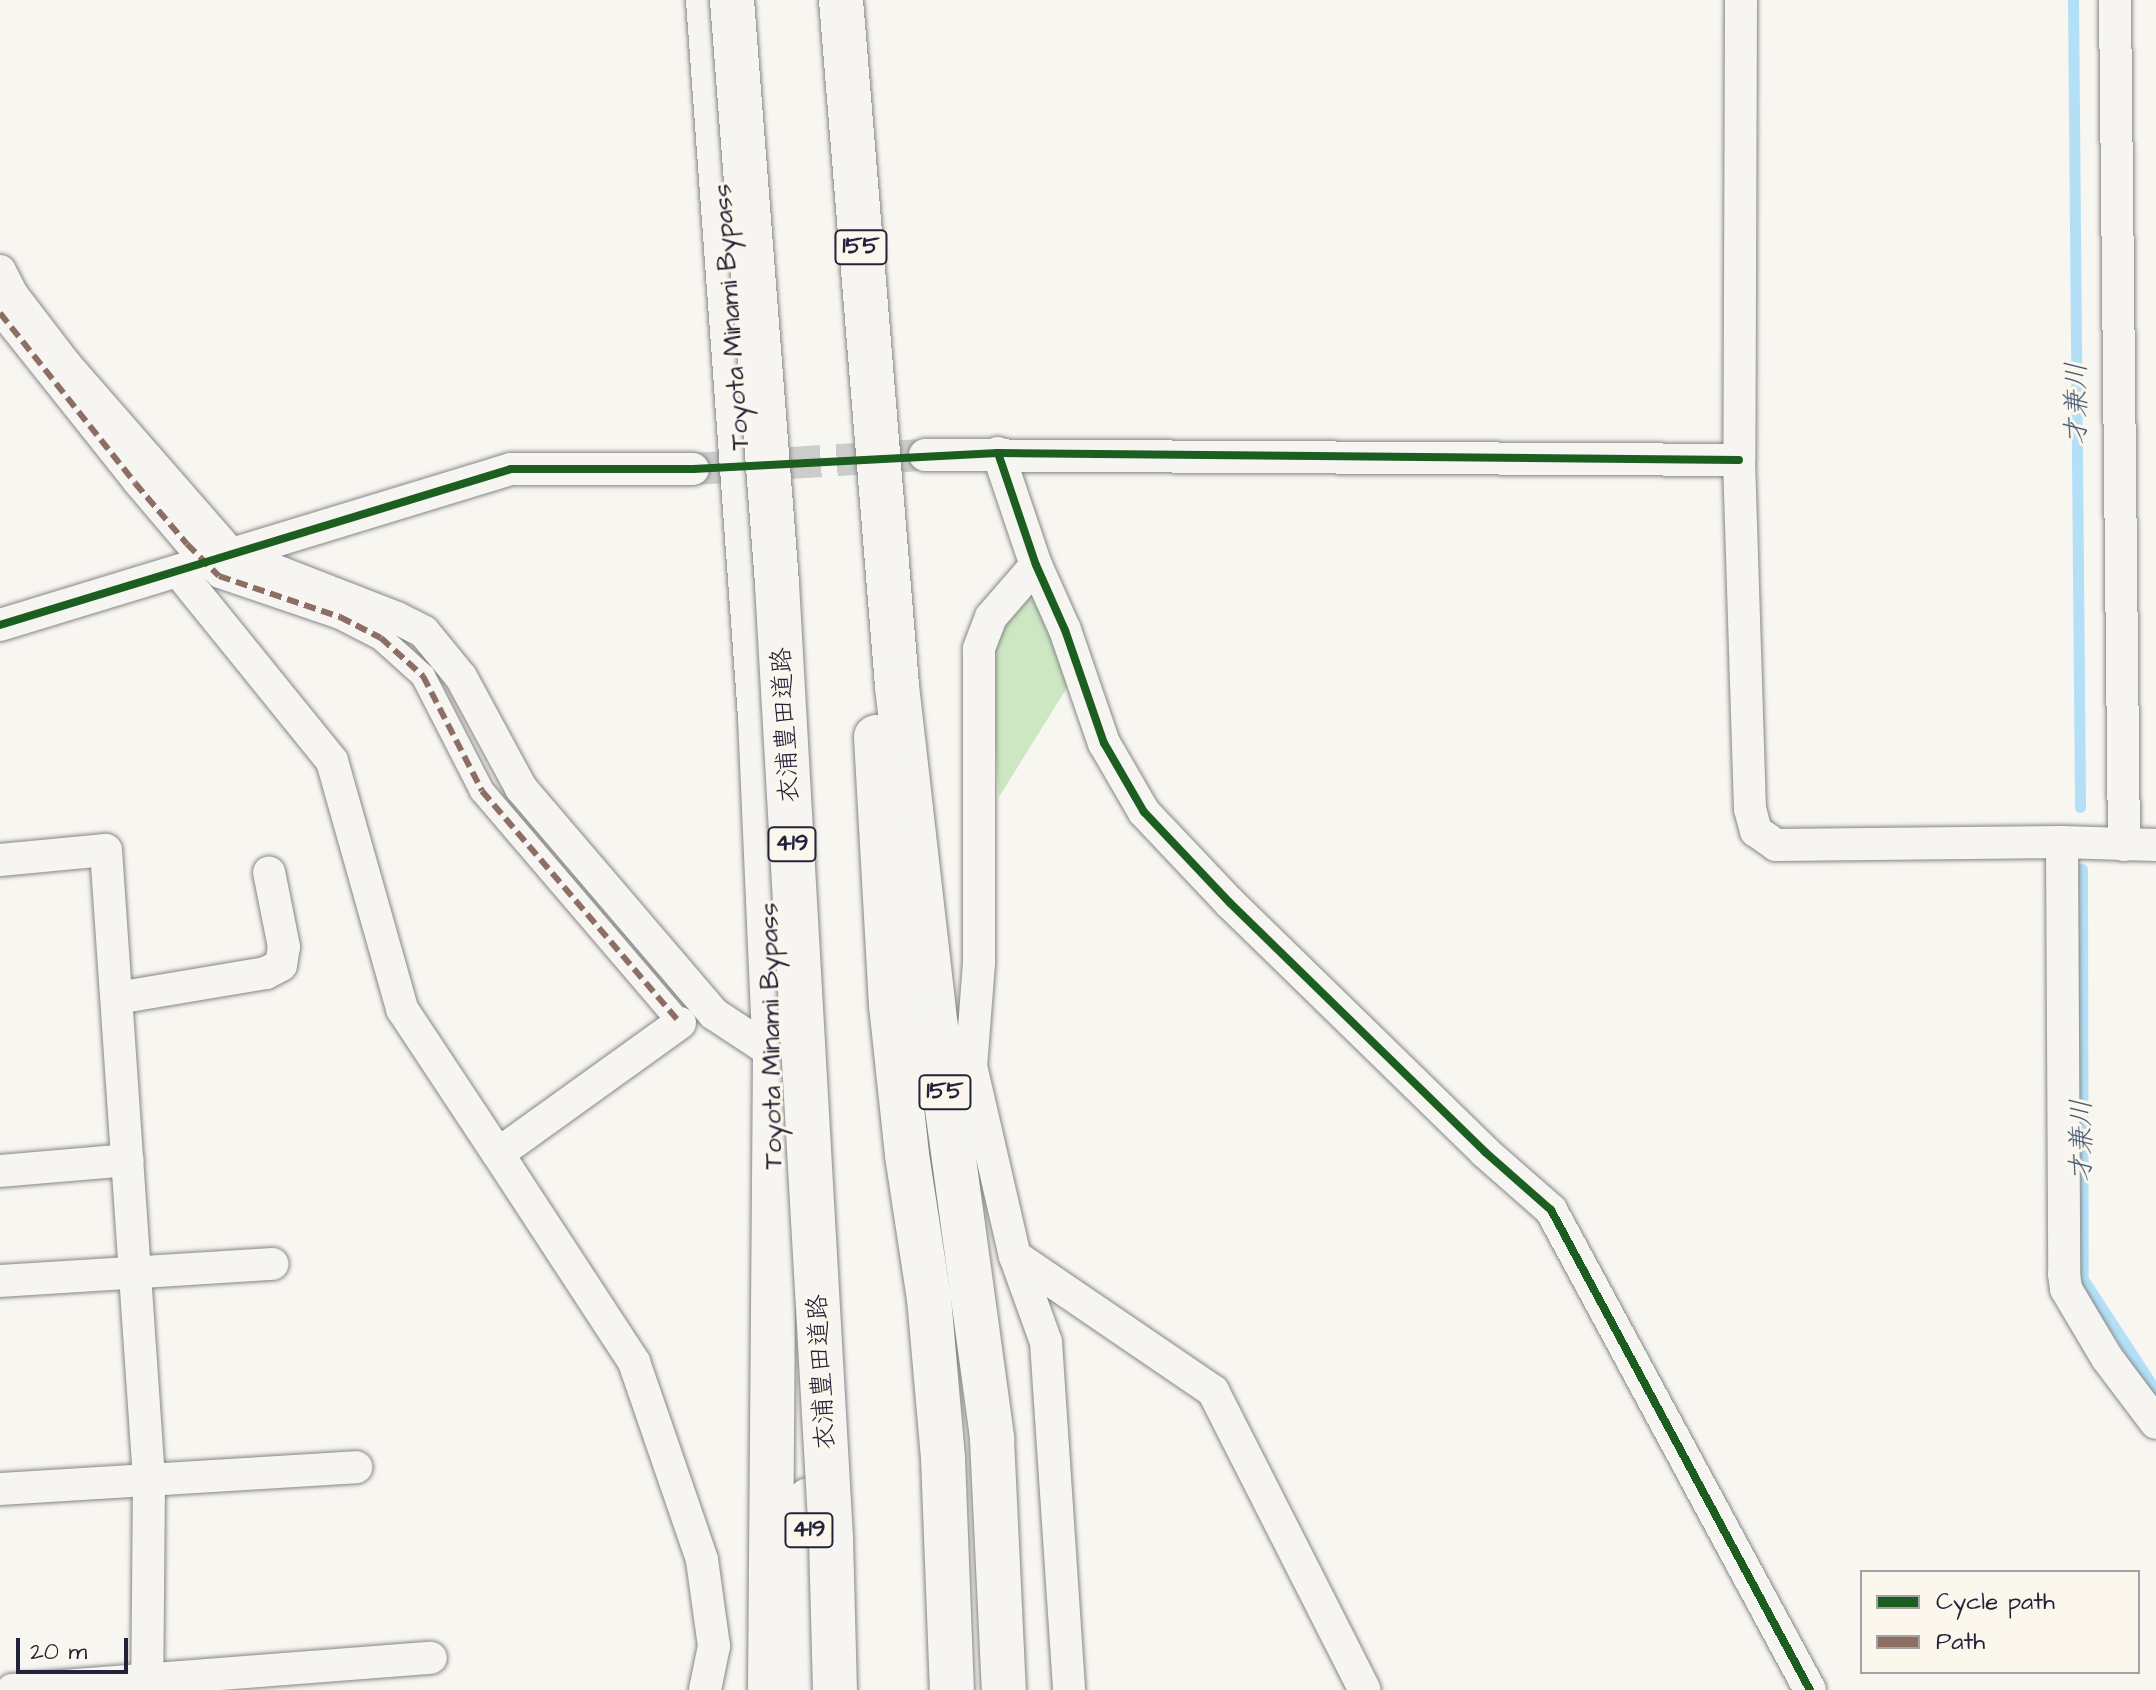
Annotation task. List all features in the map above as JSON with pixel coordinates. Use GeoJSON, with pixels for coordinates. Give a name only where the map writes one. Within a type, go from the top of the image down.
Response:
{"type":"FeatureCollection","features":[{"type":"Feature","properties":{"kind":"highway","name":"Toyota Minami Bypass"},"geometry":{"type":"LineString","coordinates":[[708,0],[760,717],[775,1054],[770,1690]]}},
{"type":"Feature","properties":{"kind":"highway","name":"衣浦豊田道路"},"geometry":{"type":"LineString","coordinates":[[732,0],[778,600],[831,1539],[835,1690]]}},
{"type":"Feature","properties":{"kind":"highway","name":"衣浦豊田道路"},"geometry":{"type":"LineString","coordinates":[[752,0],[811,788],[851,1540],[856,1690]]}},
{"type":"Feature","properties":{"kind":"highway","name":"155"},"geometry":{"type":"LineString","coordinates":[[841,0],[897,686],[936,1028],[992,1439],[1004,1690]]}},
{"type":"Feature","properties":{"kind":"highway"},"geometry":{"type":"LineString","coordinates":[[881,495],[875,713],[881,857],[891,1005],[907,1155],[929,1298],[942,1443],[952,1690]]}},
{"type":"Feature","properties":{"kind":"highway","name":"衣浦豊田道路"},"geometry":{"type":"LineString","coordinates":[[760,717],[792,1005],[804,1191],[809,1370],[810,1690]]}},
{"type":"Feature","properties":{"kind":"street"},"geometry":{"type":"LineString","coordinates":[[1741,0],[1739,460],[1750,809],[1756,831],[1776,845],[2062,842],[2140,845],[2115,0]]}},
{"type":"Feature","properties":{"kind":"street"},"geometry":{"type":"LineString","coordinates":[[0,271],[13,296],[205,562],[332,761],[402,1009],[634,1362],[702,1560],[714,1646],[705,1690]]}},
{"type":"Feature","properties":{"kind":"street"},"geometry":{"type":"LineString","coordinates":[[0,313],[144,493],[219,576],[340,617],[381,638],[423,676],[482,791],[680,1023],[498,1154]]}},
{"type":"Feature","properties":{"kind":"street"},"geometry":{"type":"LineString","coordinates":[[925,455],[998,453],[1739,460]]}},
{"type":"Feature","properties":{"kind":"street"},"geometry":{"type":"LineString","coordinates":[[998,453],[1036,565],[1065,630],[1104,743],[1144,812],[1230,903],[1485,1152],[1551,1210],[1810,1690]]}},
{"type":"Feature","properties":{"kind":"street"},"geometry":{"type":"LineString","coordinates":[[0,625],[511,469],[693,469]]}},
{"type":"Feature","properties":{"kind":"street"},"geometry":{"type":"LineString","coordinates":[[205,562],[397,618],[424,632],[461,677],[521,788],[714,1014],[775,1054]]}},
{"type":"Feature","properties":{"kind":"street"},"geometry":{"type":"LineString","coordinates":[[1036,565],[991,617],[979,649],[979,963],[971,1066],[1015,1256],[1046,1342],[1069,1690]]}},
{"type":"Feature","properties":{"kind":"street"},"geometry":{"type":"LineString","coordinates":[[2062,842],[2066,1289],[2107,1358],[2156,1423]]}},
{"type":"Feature","properties":{"kind":"street"},"geometry":{"type":"LineString","coordinates":[[0,860],[106,850],[149,1479],[147,1685]]}},
{"type":"Feature","properties":{"kind":"street"},"geometry":{"type":"LineString","coordinates":[[117,998],[266,973],[281,965],[284,947],[269,872]]}},
{"type":"Feature","properties":{"kind":"street"},"geometry":{"type":"LineString","coordinates":[[0,1171],[128,1160]]}},
{"type":"Feature","properties":{"kind":"street"},"geometry":{"type":"LineString","coordinates":[[1015,1256],[1213,1391],[1365,1690]]}},
{"type":"Feature","properties":{"kind":"street"},"geometry":{"type":"LineString","coordinates":[[0,1281],[272,1264]]}},
{"type":"Feature","properties":{"kind":"street"},"geometry":{"type":"LineString","coordinates":[[0,1489],[356,1467]]}},
{"type":"Feature","properties":{"kind":"street"},"geometry":{"type":"LineString","coordinates":[[12,1690],[147,1685],[431,1658]]}},
{"type":"Feature","properties":{"kind":"green space"},"geometry":{"type":"Polygon","coordinates":[[[1024,598],[1040,603],[1068,686],[999,797],[990,659],[1001,625],[1024,598]]]}},
{"type":"Feature","properties":{"kind":"waterway","name":"才兼川"},"geometry":{"type":"LineString","coordinates":[[2073,0],[2080,807]]}},
{"type":"Feature","properties":{"kind":"waterway","name":"才兼川"},"geometry":{"type":"LineString","coordinates":[[2082,869],[2083,1279],[2156,1391]]}},
{"type":"Feature","properties":{"kind":"tunnel"},"geometry":{"type":"LineString","coordinates":[[693,469],[925,455]]}},
{"type":"Feature","properties":{"kind":"marked path"},"geometry":{"type":"LineString","coordinates":[[0,313],[135,483],[219,576],[340,617],[381,638],[423,676],[482,791],[680,1023]]}},
{"type":"Feature","properties":{"kind":"cycle path"},"geometry":{"type":"LineString","coordinates":[[998,453],[1036,565],[1065,630],[1104,743],[1144,812],[1230,903],[1485,1152],[1551,1210],[1810,1690]]}},
{"type":"Feature","properties":{"kind":"cycle path"},"geometry":{"type":"LineString","coordinates":[[0,625],[511,469],[693,469],[998,453],[1739,460]]}}]}
